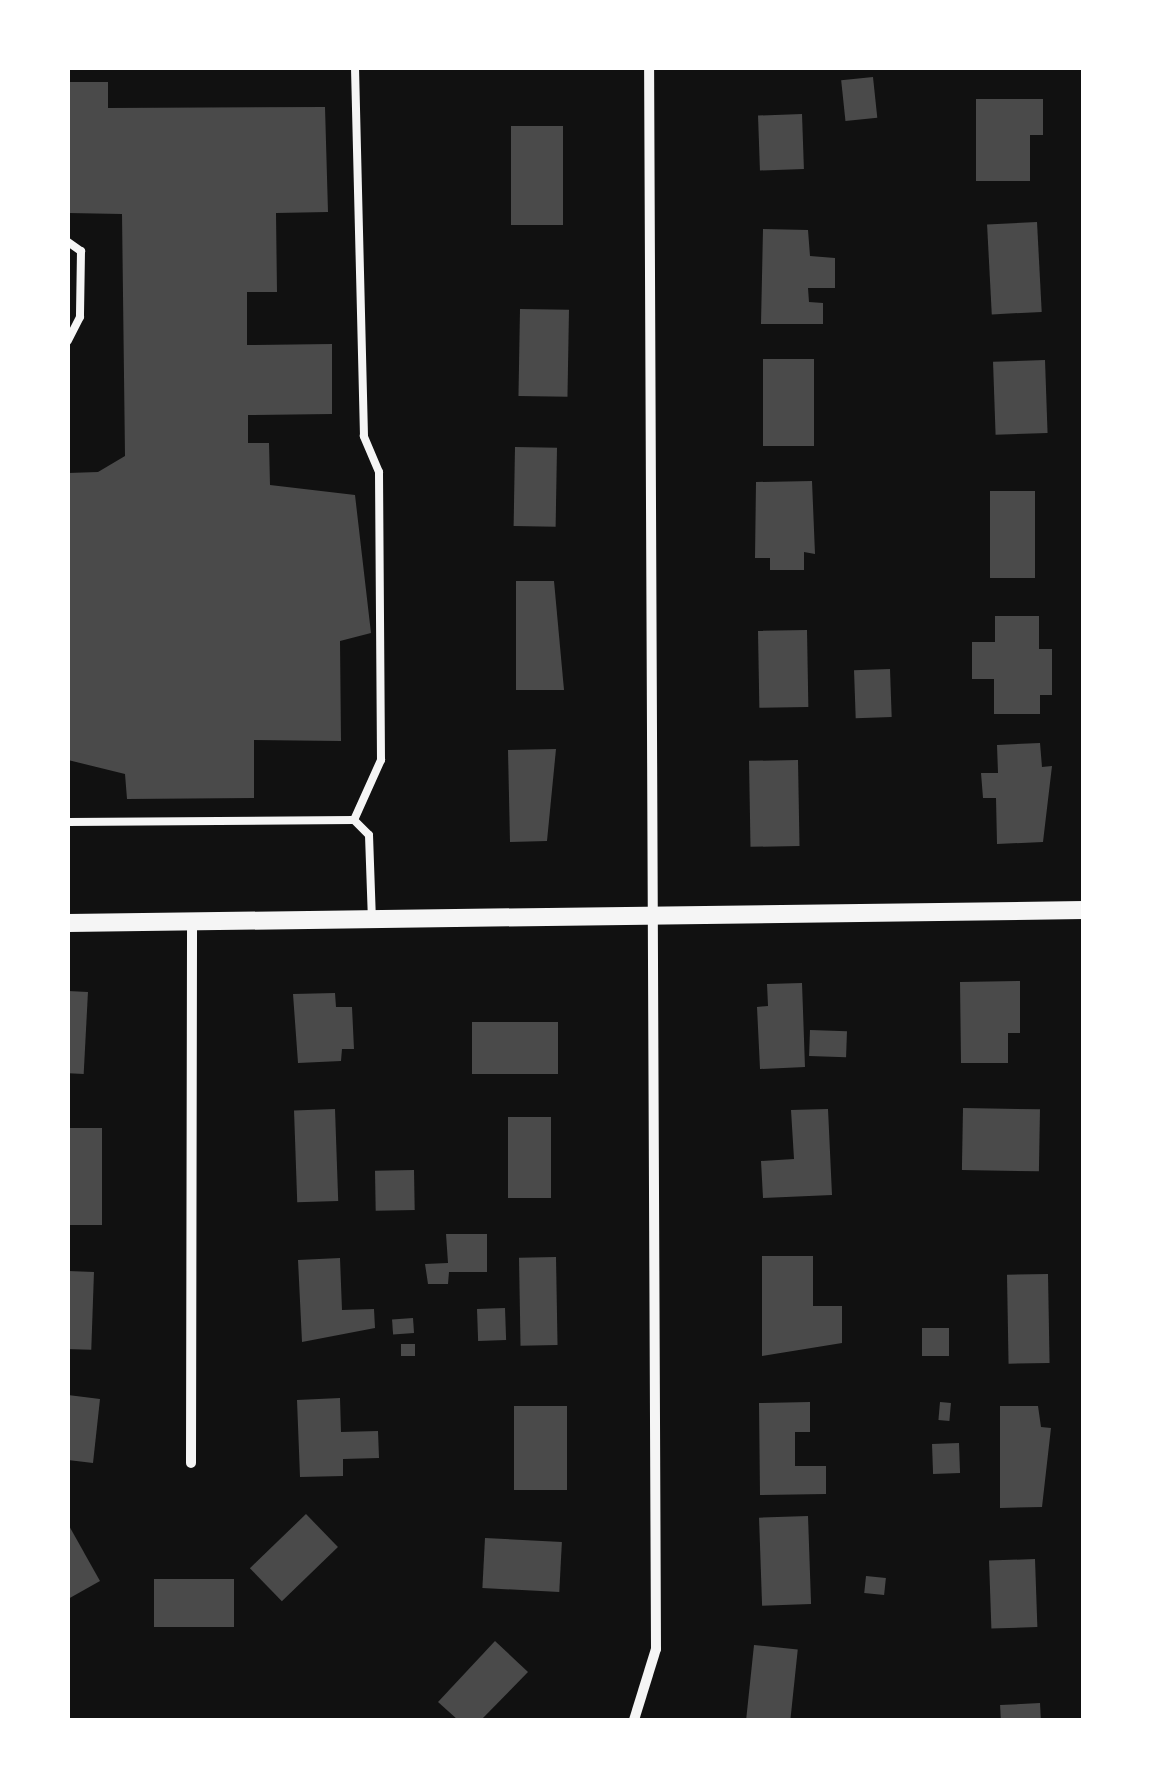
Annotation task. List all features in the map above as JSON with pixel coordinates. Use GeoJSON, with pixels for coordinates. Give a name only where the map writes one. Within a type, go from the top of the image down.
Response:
{"type":"FeatureCollection","features":[{"type":"Feature","properties":{"kind":"street"},"geometry":{"type":"LineString","coordinates":[[634,1720],[656,1649],[649,68]]}},
{"type":"Feature","properties":{"kind":"street"},"geometry":{"type":"LineString","coordinates":[[68,923],[1084,910]]}},
{"type":"Feature","properties":{"kind":"street"},"geometry":{"type":"LineString","coordinates":[[191,1463],[192,922]]}},
{"type":"Feature","properties":{"kind":"lane"},"geometry":{"type":"LineString","coordinates":[[354,68],[364,436],[379,472],[380,740],[354,820]]}},
{"type":"Feature","properties":{"kind":"lane"},"geometry":{"type":"LineString","coordinates":[[68,242],[81,252],[80,317],[68,341]]}},
{"type":"Feature","properties":{"kind":"lane"},"geometry":{"type":"LineString","coordinates":[[68,822],[354,820],[368,835],[372,919]]}},
{"type":"Feature","properties":{"kind":"building"},"geometry":{"type":"Polygon","coordinates":[[[873,77],[877,118],[845,121],[841,80],[873,77]]]}},
{"type":"Feature","properties":{"kind":"building"},"geometry":{"type":"Polygon","coordinates":[[[68,82],[108,82],[108,108],[325,107],[328,212],[276,213],[277,292],[247,292],[247,345],[332,344],[332,414],[248,415],[248,443],[269,443],[270,485],[355,495],[371,633],[340,641],[341,741],[254,740],[254,798],[127,799],[125,774],[68,760],[68,473],[98,472],[125,456],[122,214],[68,213],[68,82]]]}},
{"type":"Feature","properties":{"kind":"building"},"geometry":{"type":"Polygon","coordinates":[[[976,99],[1043,99],[1043,135],[1030,135],[1030,181],[976,181],[976,99]]]}},
{"type":"Feature","properties":{"kind":"building"},"geometry":{"type":"Polygon","coordinates":[[[802,114],[804,169],[760,171],[758,116],[802,114]]]}},
{"type":"Feature","properties":{"kind":"building"},"geometry":{"type":"Polygon","coordinates":[[[511,126],[563,126],[563,225],[511,225],[511,126]]]}},
{"type":"Feature","properties":{"kind":"building"},"geometry":{"type":"Polygon","coordinates":[[[1037,222],[1042,312],[992,314],[987,225],[1037,222]]]}},
{"type":"Feature","properties":{"kind":"building"},"geometry":{"type":"Polygon","coordinates":[[[763,229],[808,230],[810,256],[835,258],[835,288],[808,288],[809,302],[823,303],[823,324],[761,324],[763,229]]]}},
{"type":"Feature","properties":{"kind":"building"},"geometry":{"type":"Polygon","coordinates":[[[520,309],[569,310],[567,397],[518,396],[520,309]]]}},
{"type":"Feature","properties":{"kind":"building"},"geometry":{"type":"Polygon","coordinates":[[[763,359],[814,359],[814,446],[763,446],[763,359]]]}},
{"type":"Feature","properties":{"kind":"building"},"geometry":{"type":"Polygon","coordinates":[[[1045,360],[1048,433],[996,435],[993,362],[1045,360]]]}},
{"type":"Feature","properties":{"kind":"building"},"geometry":{"type":"Polygon","coordinates":[[[515,447],[557,448],[556,527],[514,526],[515,447]]]}},
{"type":"Feature","properties":{"kind":"building"},"geometry":{"type":"Polygon","coordinates":[[[812,481],[815,554],[804,552],[804,570],[770,570],[770,558],[755,558],[756,482],[812,481]]]}},
{"type":"Feature","properties":{"kind":"building"},"geometry":{"type":"Polygon","coordinates":[[[990,491],[1035,491],[1035,578],[990,578],[990,491]]]}},
{"type":"Feature","properties":{"kind":"building"},"geometry":{"type":"Polygon","coordinates":[[[516,581],[554,581],[564,690],[516,690],[516,581]]]}},
{"type":"Feature","properties":{"kind":"building"},"geometry":{"type":"Polygon","coordinates":[[[995,616],[1039,616],[1039,649],[1052,649],[1052,695],[1040,695],[1040,714],[994,714],[994,679],[972,679],[972,642],[995,642],[995,616]]]}},
{"type":"Feature","properties":{"kind":"building"},"geometry":{"type":"Polygon","coordinates":[[[807,630],[808,707],[759,708],[758,631],[807,630]]]}},
{"type":"Feature","properties":{"kind":"building"},"geometry":{"type":"Polygon","coordinates":[[[890,669],[892,717],[856,718],[854,670],[890,669]]]}},
{"type":"Feature","properties":{"kind":"building"},"geometry":{"type":"Polygon","coordinates":[[[1040,743],[1042,767],[1052,766],[1043,842],[997,844],[996,798],[983,798],[981,773],[998,773],[997,745],[1040,743]]]}},
{"type":"Feature","properties":{"kind":"building"},"geometry":{"type":"Polygon","coordinates":[[[556,749],[547,841],[510,842],[508,750],[556,749]]]}},
{"type":"Feature","properties":{"kind":"building"},"geometry":{"type":"Polygon","coordinates":[[[798,760],[800,846],[751,847],[749,761],[798,760]]]}},
{"type":"Feature","properties":{"kind":"building"},"geometry":{"type":"Polygon","coordinates":[[[1020,981],[1020,1033],[1008,1033],[1008,1063],[961,1063],[960,982],[1020,981]]]}},
{"type":"Feature","properties":{"kind":"building"},"geometry":{"type":"Polygon","coordinates":[[[802,983],[805,1067],[760,1069],[757,1007],[768,1006],[767,984],[802,983]]]}},
{"type":"Feature","properties":{"kind":"building"},"geometry":{"type":"Polygon","coordinates":[[[68,991],[88,992],[84,1074],[68,1073],[68,991]]]}},
{"type":"Feature","properties":{"kind":"building"},"geometry":{"type":"Polygon","coordinates":[[[335,993],[336,1007],[352,1007],[354,1049],[342,1049],[341,1061],[298,1063],[293,994],[335,993]]]}},
{"type":"Feature","properties":{"kind":"building"},"geometry":{"type":"Polygon","coordinates":[[[472,1022],[558,1022],[558,1074],[472,1074],[472,1022]]]}},
{"type":"Feature","properties":{"kind":"building"},"geometry":{"type":"Polygon","coordinates":[[[810,1030],[847,1031],[846,1057],[809,1056],[810,1030]]]}},
{"type":"Feature","properties":{"kind":"building"},"geometry":{"type":"Polygon","coordinates":[[[963,1108],[1040,1109],[1039,1171],[962,1170],[963,1108]]]}},
{"type":"Feature","properties":{"kind":"building"},"geometry":{"type":"Polygon","coordinates":[[[335,1109],[338,1201],[297,1202],[294,1110],[335,1109]]]}},
{"type":"Feature","properties":{"kind":"building"},"geometry":{"type":"Polygon","coordinates":[[[828,1109],[832,1195],[763,1198],[761,1161],[794,1159],[791,1110],[828,1109]]]}},
{"type":"Feature","properties":{"kind":"building"},"geometry":{"type":"Polygon","coordinates":[[[508,1117],[551,1117],[551,1198],[508,1198],[508,1117]]]}},
{"type":"Feature","properties":{"kind":"building"},"geometry":{"type":"Polygon","coordinates":[[[68,1128],[102,1128],[102,1225],[68,1225],[68,1128]]]}},
{"type":"Feature","properties":{"kind":"building"},"geometry":{"type":"Polygon","coordinates":[[[414,1170],[415,1210],[376,1211],[375,1171],[414,1170]]]}},
{"type":"Feature","properties":{"kind":"building"},"geometry":{"type":"Polygon","coordinates":[[[446,1234],[487,1234],[487,1272],[449,1272],[448,1284],[428,1284],[425,1264],[448,1263],[446,1234]]]}},
{"type":"Feature","properties":{"kind":"building"},"geometry":{"type":"Polygon","coordinates":[[[762,1256],[813,1256],[813,1306],[842,1306],[842,1343],[762,1356],[762,1256]]]}},
{"type":"Feature","properties":{"kind":"building"},"geometry":{"type":"Polygon","coordinates":[[[556,1257],[558,1345],[521,1346],[519,1258],[556,1257]]]}},
{"type":"Feature","properties":{"kind":"building"},"geometry":{"type":"Polygon","coordinates":[[[340,1258],[342,1310],[374,1309],[375,1328],[302,1342],[298,1260],[340,1258]]]}},
{"type":"Feature","properties":{"kind":"building"},"geometry":{"type":"Polygon","coordinates":[[[68,1271],[94,1272],[91,1350],[68,1349],[68,1271]]]}},
{"type":"Feature","properties":{"kind":"building"},"geometry":{"type":"Polygon","coordinates":[[[1048,1274],[1050,1363],[1009,1364],[1007,1275],[1048,1274]]]}},
{"type":"Feature","properties":{"kind":"building"},"geometry":{"type":"Polygon","coordinates":[[[505,1308],[506,1340],[478,1341],[477,1309],[505,1308]]]}},
{"type":"Feature","properties":{"kind":"building"},"geometry":{"type":"Polygon","coordinates":[[[413,1318],[414,1333],[393,1334],[392,1319],[413,1318]]]}},
{"type":"Feature","properties":{"kind":"building"},"geometry":{"type":"Polygon","coordinates":[[[922,1328],[949,1328],[949,1356],[922,1356],[922,1328]]]}},
{"type":"Feature","properties":{"kind":"building"},"geometry":{"type":"Polygon","coordinates":[[[401,1344],[415,1344],[415,1356],[401,1356],[401,1344]]]}},
{"type":"Feature","properties":{"kind":"building"},"geometry":{"type":"Polygon","coordinates":[[[68,1395],[100,1399],[93,1463],[68,1460],[68,1395]]]}},
{"type":"Feature","properties":{"kind":"building"},"geometry":{"type":"Polygon","coordinates":[[[340,1398],[341,1432],[378,1431],[379,1458],[343,1459],[343,1476],[300,1477],[297,1400],[340,1398]]]}},
{"type":"Feature","properties":{"kind":"building"},"geometry":{"type":"Polygon","coordinates":[[[810,1402],[810,1432],[795,1432],[795,1466],[826,1466],[826,1494],[760,1495],[759,1403],[810,1402]]]}},
{"type":"Feature","properties":{"kind":"building"},"geometry":{"type":"Polygon","coordinates":[[[940,1402],[951,1403],[949,1421],[938,1420],[940,1402]]]}},
{"type":"Feature","properties":{"kind":"building"},"geometry":{"type":"Polygon","coordinates":[[[514,1406],[567,1406],[567,1490],[514,1490],[514,1406]]]}},
{"type":"Feature","properties":{"kind":"building"},"geometry":{"type":"Polygon","coordinates":[[[1000,1406],[1038,1406],[1041,1427],[1051,1428],[1042,1507],[1000,1508],[1000,1406]]]}},
{"type":"Feature","properties":{"kind":"building"},"geometry":{"type":"Polygon","coordinates":[[[959,1443],[960,1473],[933,1474],[932,1444],[959,1443]]]}},
{"type":"Feature","properties":{"kind":"building"},"geometry":{"type":"Polygon","coordinates":[[[306,1514],[338,1547],[282,1601],[250,1568],[306,1514]]]}},
{"type":"Feature","properties":{"kind":"building"},"geometry":{"type":"Polygon","coordinates":[[[808,1516],[811,1604],[762,1606],[759,1518],[808,1516]]]}},
{"type":"Feature","properties":{"kind":"building"},"geometry":{"type":"Polygon","coordinates":[[[68,1524],[100,1581],[68,1599],[68,1524]]]}},
{"type":"Feature","properties":{"kind":"building"},"geometry":{"type":"Polygon","coordinates":[[[485,1538],[562,1542],[559,1592],[482,1588],[485,1538]]]}},
{"type":"Feature","properties":{"kind":"building"},"geometry":{"type":"Polygon","coordinates":[[[1035,1559],[1037,1627],[991,1629],[989,1561],[1035,1559]]]}},
{"type":"Feature","properties":{"kind":"building"},"geometry":{"type":"Polygon","coordinates":[[[866,1576],[886,1578],[884,1595],[864,1593],[866,1576]]]}},
{"type":"Feature","properties":{"kind":"building"},"geometry":{"type":"Polygon","coordinates":[[[154,1579],[234,1579],[234,1627],[154,1627],[154,1579]]]}},
{"type":"Feature","properties":{"kind":"building"},"geometry":{"type":"Polygon","coordinates":[[[495,1641],[528,1672],[481,1720],[458,1720],[438,1702],[495,1641]]]}},
{"type":"Feature","properties":{"kind":"building"},"geometry":{"type":"Polygon","coordinates":[[[754,1645],[798,1650],[790,1720],[746,1720],[754,1645]]]}},
{"type":"Feature","properties":{"kind":"building"},"geometry":{"type":"Polygon","coordinates":[[[1040,1703],[1041,1720],[1001,1720],[1000,1705],[1040,1703]]]}}]}
